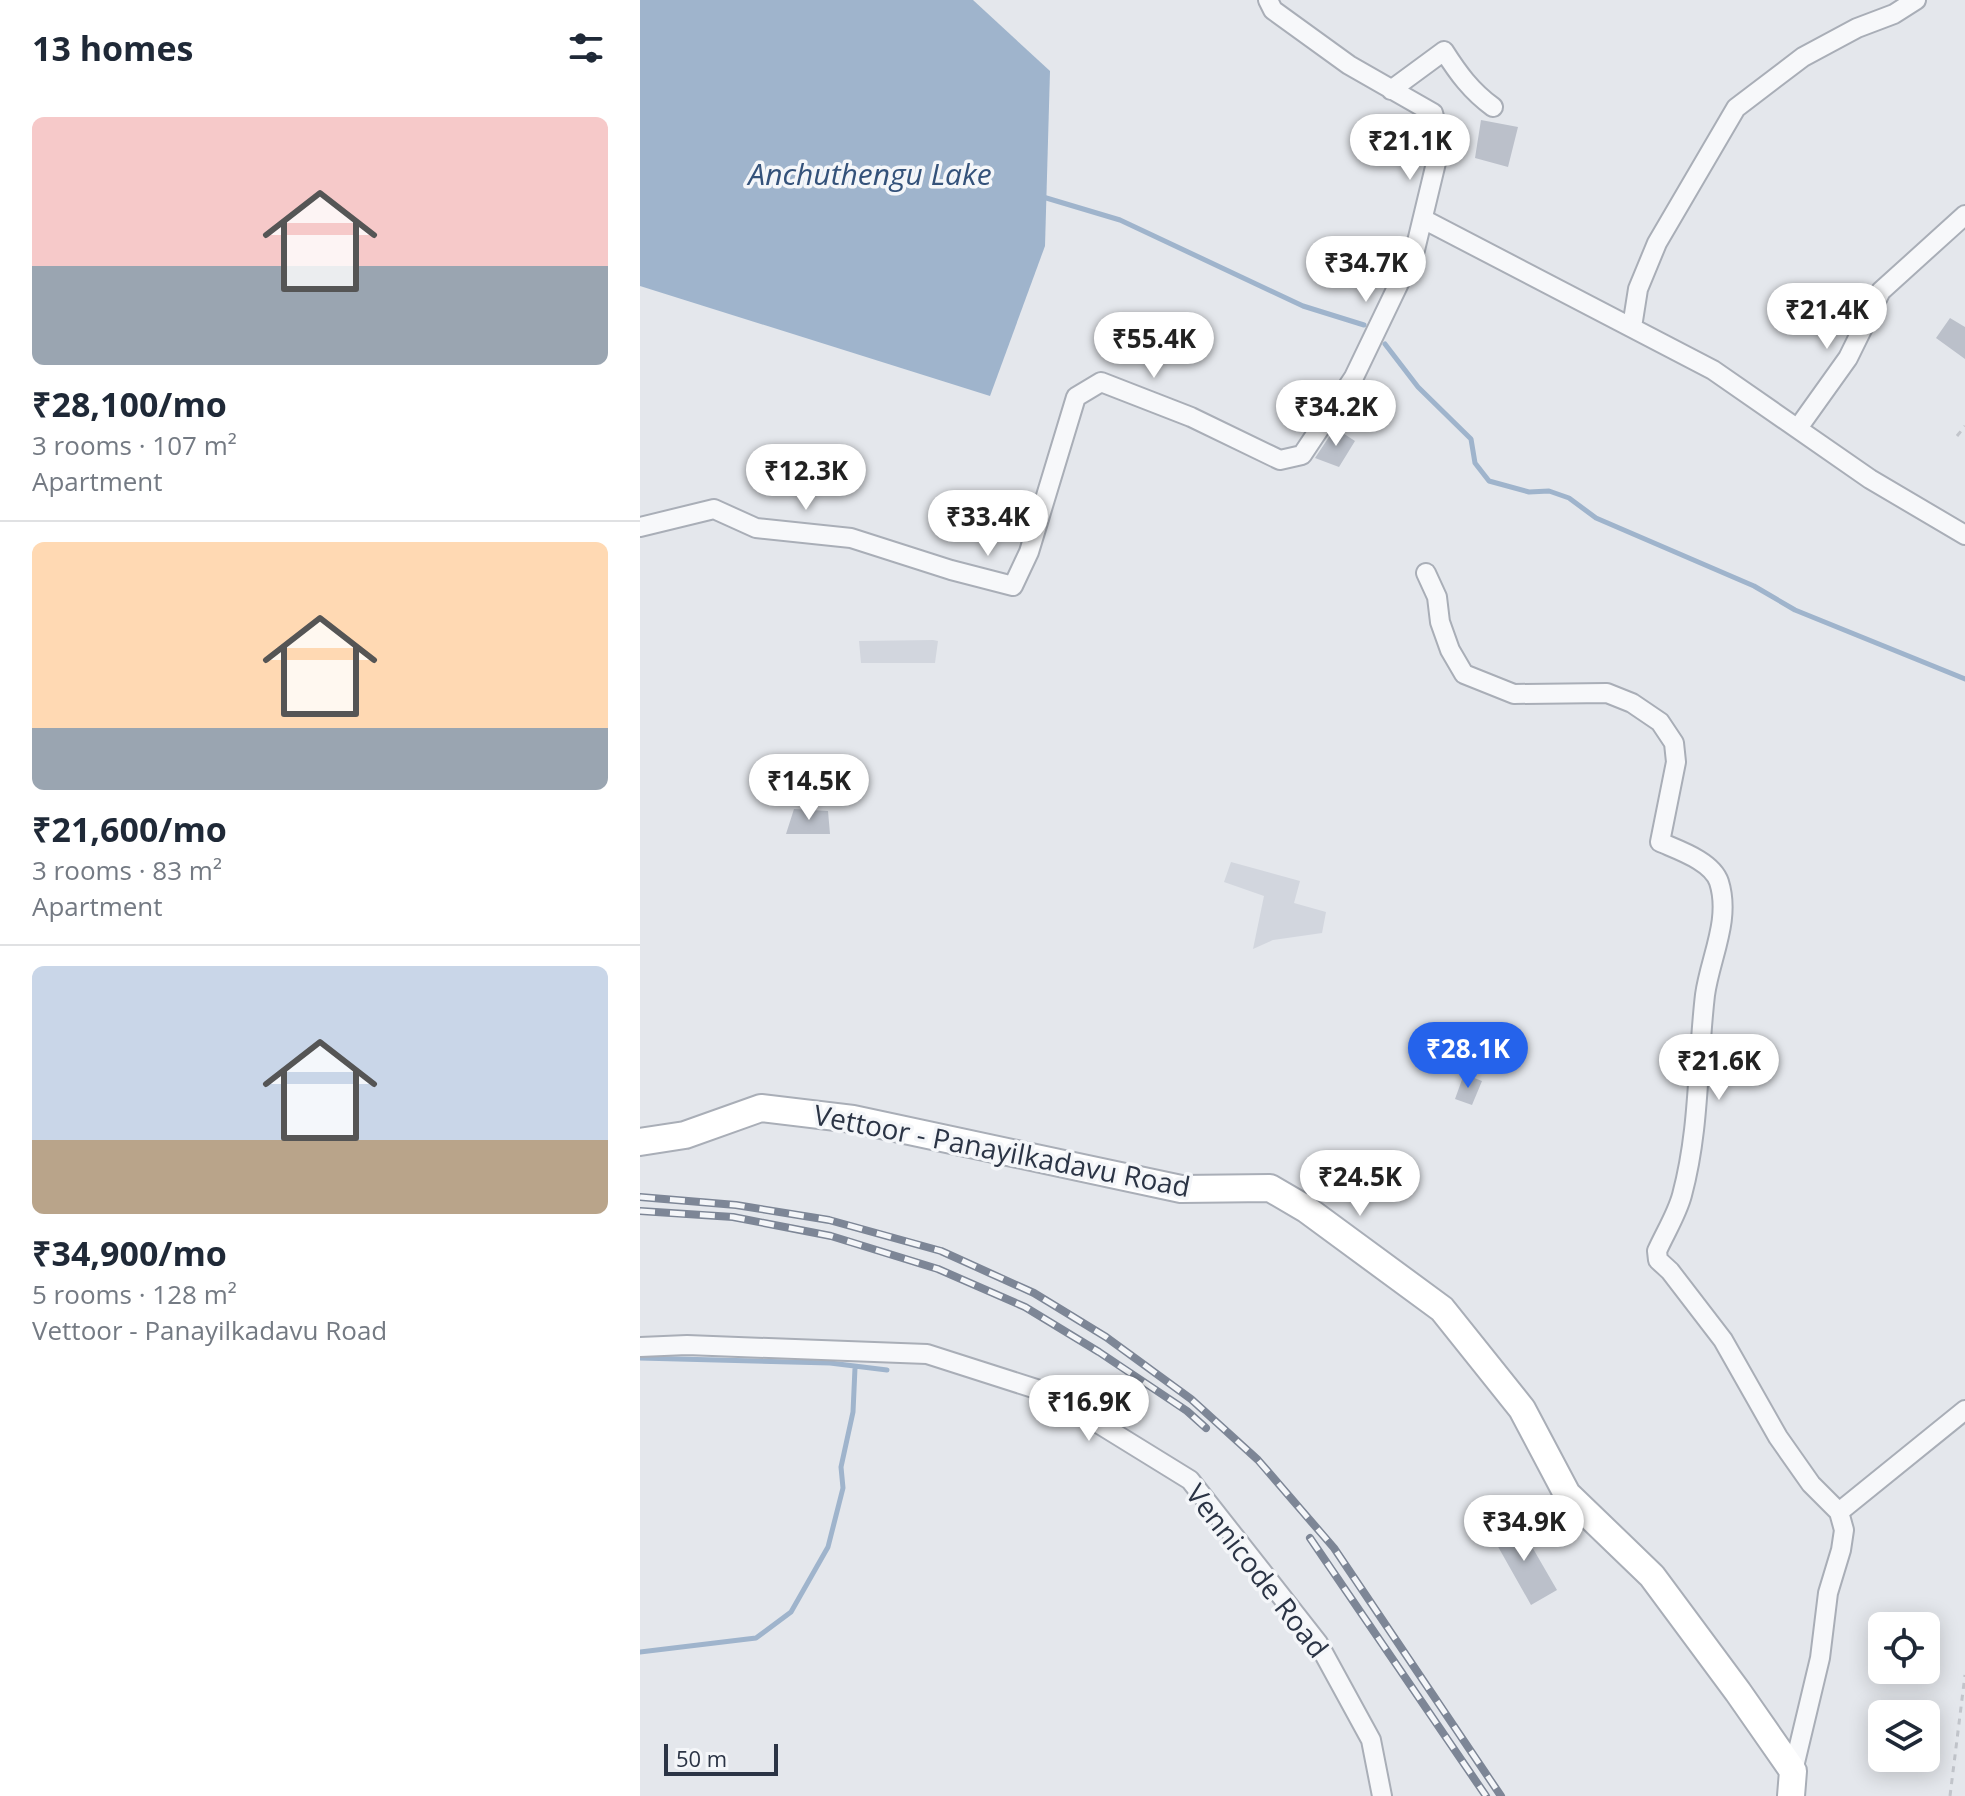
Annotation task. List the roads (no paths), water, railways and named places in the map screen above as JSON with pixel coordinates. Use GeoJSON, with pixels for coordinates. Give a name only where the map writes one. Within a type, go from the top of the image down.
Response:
{"type":"FeatureCollection","features":[{"type":"Feature","properties":{"kind":"main road","name":"Vettoor - Panayilkadavu Road"},"geometry":{"type":"LineString","coordinates":[[640,1142],[685,1135],[761,1108],[853,1119],[1181,1189],[1270,1188],[1306,1209],[1442,1309],[1522,1409],[1567,1494],[1652,1576],[1792,1784]]}},
{"type":"Feature","properties":{"kind":"street"},"geometry":{"type":"LineString","coordinates":[[640,527],[714,509],[756,528],[851,538],[1013,586],[1029,552],[1076,397],[1101,382],[1191,417],[1280,460],[1302,455],[1354,377],[1415,250],[1441,142],[1433,113],[1349,65],[1273,10],[1268,0]]}},
{"type":"Feature","properties":{"kind":"street"},"geometry":{"type":"LineString","coordinates":[[1632,327],[1638,289],[1657,243],[1736,108],[1803,57],[1857,28],[1894,14],[1916,0]]}},
{"type":"Feature","properties":{"kind":"street"},"geometry":{"type":"LineString","coordinates":[[1391,90],[1444,51],[1460,77],[1493,107]]}},
{"type":"Feature","properties":{"kind":"street"},"geometry":{"type":"LineString","coordinates":[[1798,428],[1848,358],[1881,291],[1965,215]]}},
{"type":"Feature","properties":{"kind":"street"},"geometry":{"type":"LineString","coordinates":[[1423,219],[1713,370],[1870,479],[1965,535]]}},
{"type":"Feature","properties":{"kind":"street"},"geometry":{"type":"LineString","coordinates":[[1426,573],[1437,597],[1440,622],[1450,650],[1464,674],[1514,694],[1607,693],[1632,703],[1660,722],[1674,743],[1676,762],[1660,829],[1660,842],[1707,866],[1719,880],[1723,923],[1705,995],[1701,1071],[1689,1159],[1681,1198],[1657,1251],[1658,1260],[1723,1340],[1778,1437],[1811,1484],[1839,1512],[1844,1530],[1828,1593],[1820,1658],[1792,1784]]}},
{"type":"Feature","properties":{"kind":"street","name":"Vennicode Road"},"geometry":{"type":"LineString","coordinates":[[640,1347],[687,1345],[927,1354],[1049,1393],[1190,1480],[1318,1643],[1371,1740],[1382,1796]]}},
{"type":"Feature","properties":{"kind":"street"},"geometry":{"type":"LineString","coordinates":[[1839,1512],[1965,1410]]}},
{"type":"Feature","properties":{"kind":"water","name":"Anchuthengu Lake"},"geometry":{"type":"Polygon","coordinates":[[[640,0],[973,0],[1050,71],[1045,246],[990,396],[640,286],[640,0]]]}},
{"type":"Feature","properties":{"kind":"waterway"},"geometry":{"type":"LineString","coordinates":[[1043,197],[1120,220],[1303,306],[1364,325]]}},
{"type":"Feature","properties":{"kind":"waterway"},"geometry":{"type":"LineString","coordinates":[[1385,344],[1418,387],[1471,439],[1475,463],[1489,481],[1529,492],[1549,491],[1569,498],[1596,518],[1754,586],[1795,610],[1965,679]]}},
{"type":"Feature","properties":{"kind":"waterway"},"geometry":{"type":"LineString","coordinates":[[640,1358],[830,1363],[887,1370]]}},
{"type":"Feature","properties":{"kind":"waterway"},"geometry":{"type":"LineString","coordinates":[[640,1652],[756,1638],[791,1612],[828,1547],[843,1488],[841,1467],[853,1412],[855,1368]]}},
{"type":"Feature","properties":{"kind":"railway"},"geometry":{"type":"LineString","coordinates":[[640,1197],[736,1205],[829,1220],[941,1251],[1034,1293],[1106,1337],[1191,1399],[1258,1460],[1334,1548],[1501,1796]]}},
{"type":"Feature","properties":{"kind":"railway"},"geometry":{"type":"LineString","coordinates":[[640,1211],[733,1217],[831,1236],[938,1269],[1025,1307],[1099,1352],[1187,1411],[1206,1428]]}},
{"type":"Feature","properties":{"kind":"railway"},"geometry":{"type":"LineString","coordinates":[[1310,1538],[1486,1796]]}}]}
